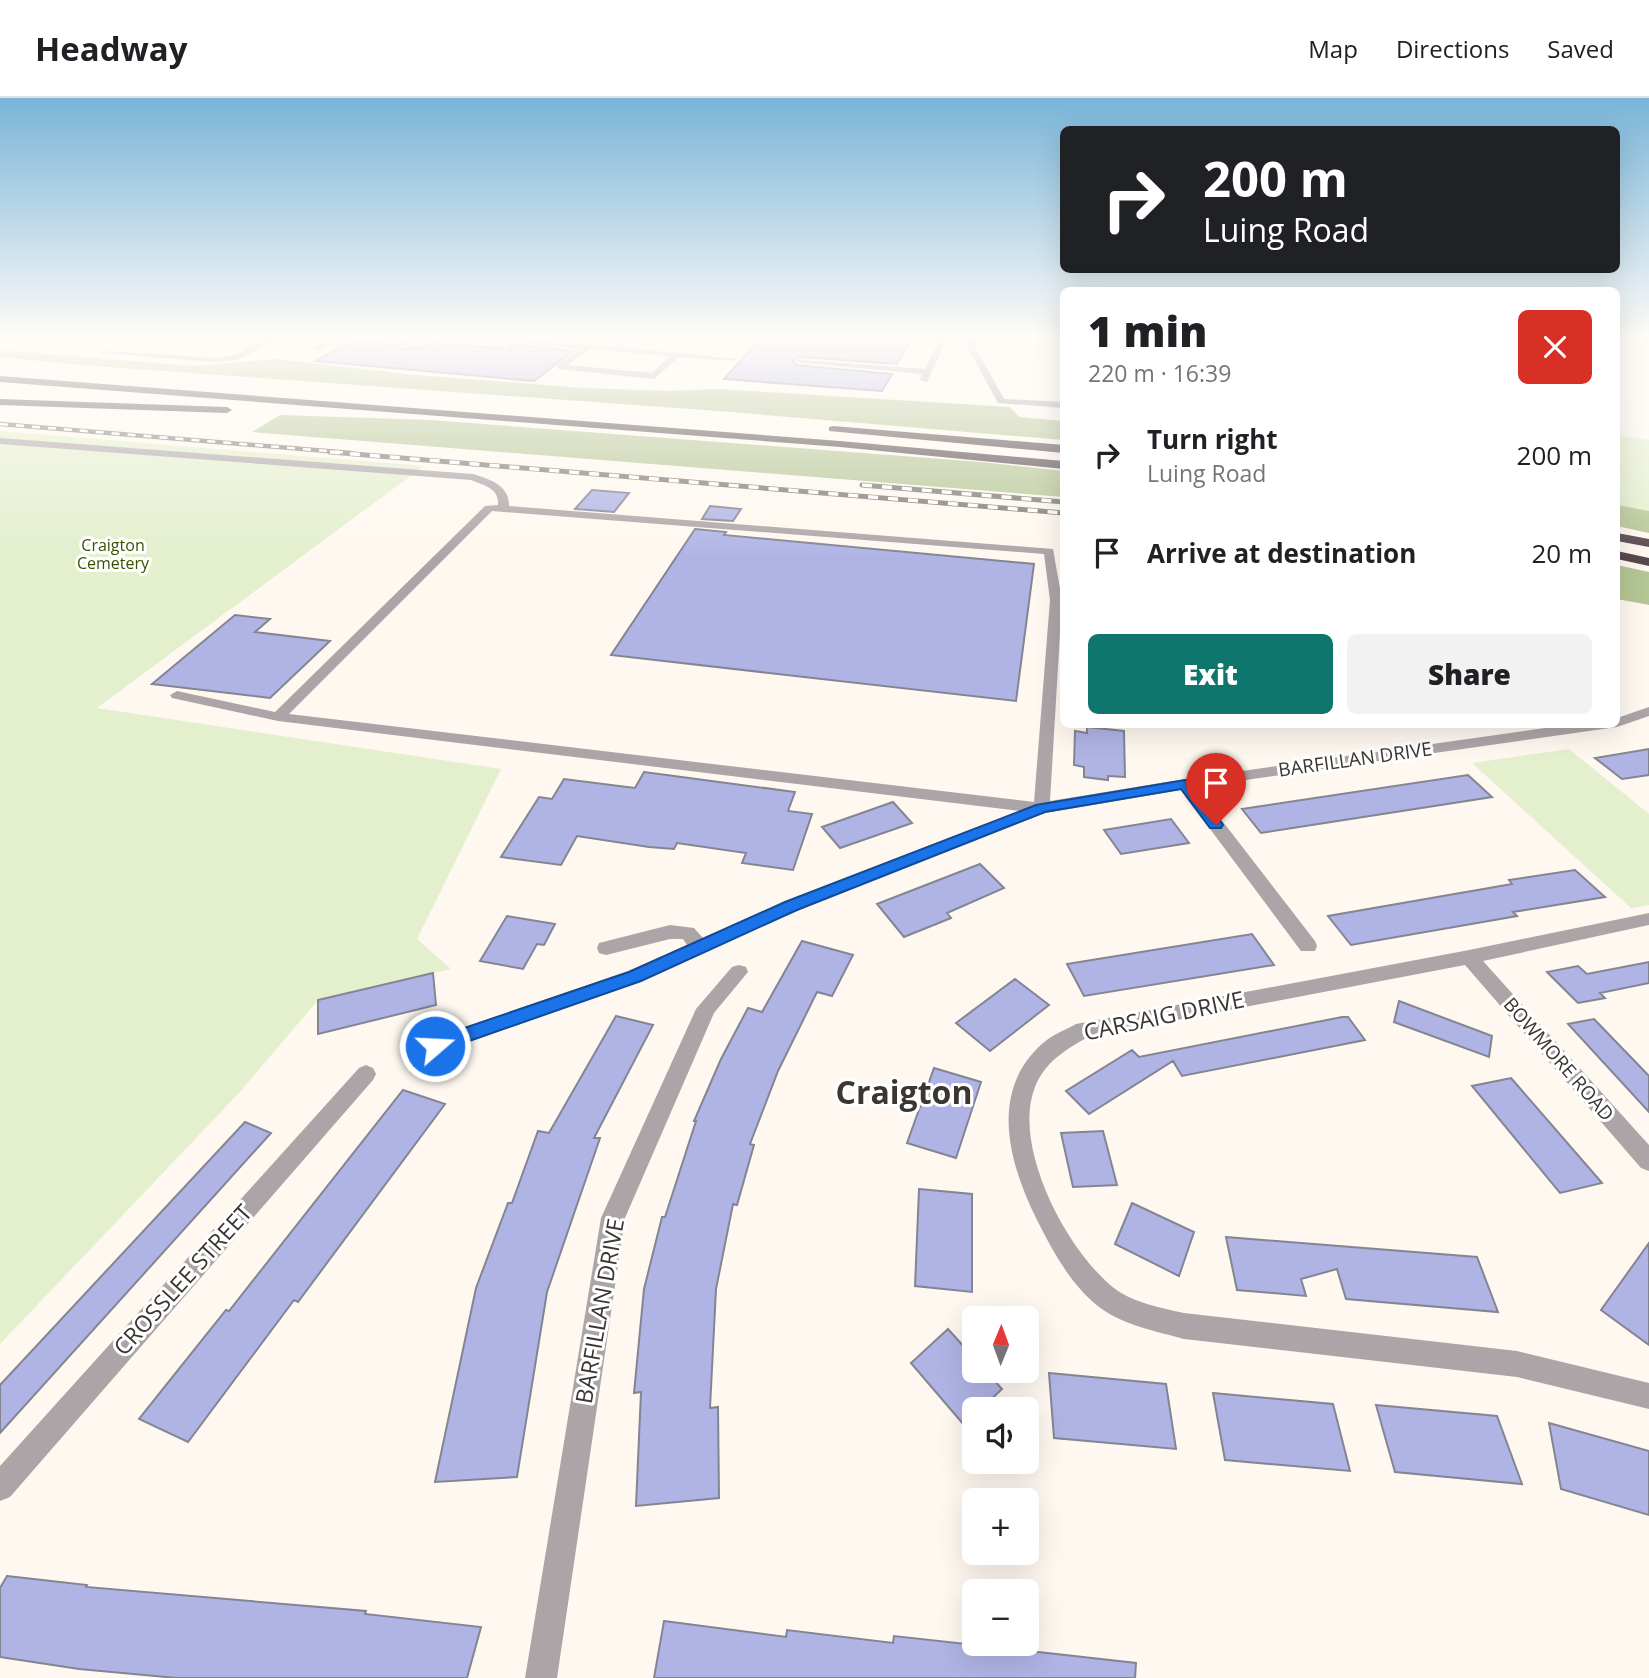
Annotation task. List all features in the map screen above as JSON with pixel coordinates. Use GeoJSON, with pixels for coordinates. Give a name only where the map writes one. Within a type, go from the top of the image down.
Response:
{"type":"FeatureCollection","features":[{"type":"Feature","properties":{"kind":"highway"},"geometry":{"type":"LineString","coordinates":[[264,411],[513,419]]}},
{"type":"Feature","properties":{"kind":"highway"},"geometry":{"type":"LineString","coordinates":[[407,411],[1060,464]]}},
{"type":"Feature","properties":{"kind":"highway"},"geometry":{"type":"LineString","coordinates":[[824,429],[1060,449]]}},
{"type":"Feature","properties":{"kind":"highway"},"geometry":{"type":"LineString","coordinates":[[1620,538],[1649,543]]}},
{"type":"Feature","properties":{"kind":"highway"},"geometry":{"type":"LineString","coordinates":[[1620,556],[1649,562]]}},
{"type":"Feature","properties":{"kind":"street"},"geometry":{"type":"LineString","coordinates":[[0,441],[473,477],[498,488],[504,496],[503,509]]}},
{"type":"Feature","properties":{"kind":"street"},"geometry":{"type":"LineString","coordinates":[[278,717],[489,508],[1049,551],[1060,546]]}},
{"type":"Feature","properties":{"kind":"street"},"geometry":{"type":"LineString","coordinates":[[177,695],[278,717],[1042,808],[1060,601],[1049,551]]}},
{"type":"Feature","properties":{"kind":"street"},"geometry":{"type":"LineString","coordinates":[[1620,722],[1649,711]]}},
{"type":"Feature","properties":{"kind":"street","name":"BARFILLAN DRIVE"},"geometry":{"type":"LineString","coordinates":[[435,1046],[635,976],[791,906],[1042,808],[1185,784],[1580,728]]}},
{"type":"Feature","properties":{"kind":"street"},"geometry":{"type":"LineString","coordinates":[[1185,784],[1308,947]]}},
{"type":"Feature","properties":{"kind":"street","name":"CARSAIG DRIVE"},"geometry":{"type":"LineString","coordinates":[[1649,919],[1469,957],[1083,1030],[1051,1049],[1029,1078],[1019,1100],[1016,1128],[1025,1166],[1037,1197],[1076,1266],[1106,1297],[1132,1313],[1184,1326],[1517,1364],[1649,1396]]}},
{"type":"Feature","properties":{"kind":"street"},"geometry":{"type":"LineString","coordinates":[[606,948],[670,932],[688,933],[700,947]]}},
{"type":"Feature","properties":{"kind":"street","name":"BOWMORE ROAD"},"geometry":{"type":"LineString","coordinates":[[1469,957],[1649,1161]]}},
{"type":"Feature","properties":{"kind":"street","name":"BARFILLAN DRIVE"},"geometry":{"type":"LineString","coordinates":[[541,1678],[613,1218],[706,1009],[739,972]]}},
{"type":"Feature","properties":{"kind":"street","name":"CROSSLEE STREET"},"geometry":{"type":"LineString","coordinates":[[0,1487],[366,1074]]}},
{"type":"Feature","properties":{"kind":"green space"},"geometry":{"type":"Polygon","coordinates":[[[714,411],[1013,411],[1019,417],[1060,421],[1060,440],[714,411]]]}},
{"type":"Feature","properties":{"kind":"green space"},"geometry":{"type":"Polygon","coordinates":[[[280,415],[431,420],[981,462],[1060,471],[1060,497],[252,432],[280,415]]]}},
{"type":"Feature","properties":{"kind":"green space","name":"Craigton Cemetery"},"geometry":{"type":"Polygon","coordinates":[[[0,431],[424,466],[97,708],[501,769],[417,939],[451,969],[318,1000],[239,1093],[0,1344],[0,431]]]}},
{"type":"Feature","properties":{"kind":"green space"},"geometry":{"type":"Polygon","coordinates":[[[1620,435],[1649,440],[1649,511],[1620,506],[1620,435]]]}},
{"type":"Feature","properties":{"kind":"green space"},"geometry":{"type":"Polygon","coordinates":[[[1620,506],[1649,511],[1649,533],[1620,527],[1620,506]]]}},
{"type":"Feature","properties":{"kind":"green space"},"geometry":{"type":"Polygon","coordinates":[[[1620,566],[1649,572],[1649,605],[1620,600],[1620,566]]]}},
{"type":"Feature","properties":{"kind":"green space"},"geometry":{"type":"Polygon","coordinates":[[[1569,749],[1649,814],[1649,905],[1631,908],[1472,763],[1569,749]]]}},
{"type":"Feature","properties":{"kind":"building"},"geometry":{"type":"Polygon","coordinates":[[[592,490],[629,493],[614,512],[575,509],[592,490]]]}},
{"type":"Feature","properties":{"kind":"building"},"geometry":{"type":"Polygon","coordinates":[[[710,506],[741,509],[733,521],[702,519],[710,506]]]}},
{"type":"Feature","properties":{"kind":"building"},"geometry":{"type":"Polygon","coordinates":[[[695,529],[726,532],[724,535],[1034,564],[1016,701],[611,655],[695,529]]]}},
{"type":"Feature","properties":{"kind":"building"},"geometry":{"type":"Polygon","coordinates":[[[235,615],[270,619],[255,632],[330,641],[270,698],[152,684],[235,615]]]}},
{"type":"Feature","properties":{"kind":"building"},"geometry":{"type":"Polygon","coordinates":[[[1087,728],[1124,731],[1125,777],[1108,776],[1108,780],[1084,777],[1084,767],[1074,765],[1075,731],[1087,733],[1087,728]]]}},
{"type":"Feature","properties":{"kind":"building"},"geometry":{"type":"Polygon","coordinates":[[[1649,749],[1649,775],[1622,779],[1595,758],[1649,749]]]}},
{"type":"Feature","properties":{"kind":"building"},"geometry":{"type":"Polygon","coordinates":[[[644,772],[795,792],[788,811],[812,814],[793,870],[742,863],[746,853],[677,843],[674,849],[649,847],[577,836],[561,865],[501,857],[539,797],[552,799],[564,779],[635,788],[644,772]]]}},
{"type":"Feature","properties":{"kind":"building"},"geometry":{"type":"Polygon","coordinates":[[[1468,775],[1492,797],[1261,833],[1242,809],[1468,775]]]}},
{"type":"Feature","properties":{"kind":"building"},"geometry":{"type":"Polygon","coordinates":[[[893,802],[912,823],[840,848],[822,827],[893,802]]]}},
{"type":"Feature","properties":{"kind":"building"},"geometry":{"type":"Polygon","coordinates":[[[1171,819],[1189,843],[1121,854],[1104,830],[1171,819]]]}},
{"type":"Feature","properties":{"kind":"building"},"geometry":{"type":"Polygon","coordinates":[[[980,864],[1004,888],[947,913],[951,918],[904,937],[877,904],[980,864]]]}},
{"type":"Feature","properties":{"kind":"building"},"geometry":{"type":"Polygon","coordinates":[[[1575,870],[1605,897],[1513,912],[1517,916],[1351,945],[1328,916],[1512,884],[1509,880],[1575,870]]]}},
{"type":"Feature","properties":{"kind":"building"},"geometry":{"type":"Polygon","coordinates":[[[507,916],[555,924],[544,945],[537,944],[523,969],[480,961],[507,916]]]}},
{"type":"Feature","properties":{"kind":"building"},"geometry":{"type":"Polygon","coordinates":[[[1252,934],[1274,965],[1084,996],[1067,964],[1252,934]]]}},
{"type":"Feature","properties":{"kind":"building"},"geometry":{"type":"Polygon","coordinates":[[[802,941],[853,955],[832,996],[817,992],[778,1071],[750,1144],[754,1145],[737,1205],[733,1204],[716,1289],[710,1408],[718,1407],[719,1498],[636,1506],[641,1392],[634,1393],[644,1289],[662,1217],[665,1217],[694,1121],[721,1059],[748,1008],[762,1012],[802,941]]]}},
{"type":"Feature","properties":{"kind":"building"},"geometry":{"type":"Polygon","coordinates":[[[1649,962],[1649,983],[1600,993],[1605,998],[1578,1003],[1547,972],[1578,966],[1587,974],[1649,962]]]}},
{"type":"Feature","properties":{"kind":"building"},"geometry":{"type":"Polygon","coordinates":[[[433,973],[436,1005],[318,1034],[318,1000],[433,973]]]}},
{"type":"Feature","properties":{"kind":"building"},"geometry":{"type":"Polygon","coordinates":[[[1015,979],[1049,1005],[990,1051],[956,1023],[1015,979]]]}},
{"type":"Feature","properties":{"kind":"building"},"geometry":{"type":"Polygon","coordinates":[[[1399,1001],[1492,1036],[1489,1057],[1394,1022],[1399,1001]]]}},
{"type":"Feature","properties":{"kind":"building"},"geometry":{"type":"Polygon","coordinates":[[[616,1016],[653,1025],[594,1138],[600,1138],[547,1292],[517,1477],[435,1482],[476,1288],[508,1203],[512,1203],[538,1131],[549,1133],[616,1016]]]}},
{"type":"Feature","properties":{"kind":"building"},"geometry":{"type":"Polygon","coordinates":[[[1348,1017],[1365,1040],[1182,1076],[1173,1061],[1089,1114],[1066,1091],[1132,1050],[1139,1057],[1348,1017]]]}},
{"type":"Feature","properties":{"kind":"building"},"geometry":{"type":"Polygon","coordinates":[[[1594,1019],[1649,1076],[1649,1112],[1568,1024],[1594,1019]]]}},
{"type":"Feature","properties":{"kind":"building"},"geometry":{"type":"Polygon","coordinates":[[[934,1068],[981,1082],[956,1158],[907,1143],[934,1068]]]}},
{"type":"Feature","properties":{"kind":"building"},"geometry":{"type":"Polygon","coordinates":[[[1511,1078],[1602,1183],[1560,1193],[1472,1086],[1511,1078]]]}},
{"type":"Feature","properties":{"kind":"building"},"geometry":{"type":"Polygon","coordinates":[[[403,1090],[445,1104],[298,1302],[294,1300],[188,1442],[139,1419],[226,1310],[229,1311],[403,1090]]]}},
{"type":"Feature","properties":{"kind":"building"},"geometry":{"type":"Polygon","coordinates":[[[245,1122],[271,1133],[0,1433],[0,1385],[245,1122]]]}},
{"type":"Feature","properties":{"kind":"building"},"geometry":{"type":"Polygon","coordinates":[[[1103,1131],[1117,1185],[1073,1187],[1061,1133],[1103,1131]]]}},
{"type":"Feature","properties":{"kind":"building"},"geometry":{"type":"Polygon","coordinates":[[[919,1189],[972,1194],[972,1292],[915,1286],[919,1189]]]}},
{"type":"Feature","properties":{"kind":"building"},"geometry":{"type":"Polygon","coordinates":[[[1132,1203],[1194,1232],[1179,1276],[1115,1244],[1132,1203]]]}},
{"type":"Feature","properties":{"kind":"building"},"geometry":{"type":"Polygon","coordinates":[[[1226,1237],[1477,1257],[1498,1312],[1346,1299],[1337,1269],[1301,1279],[1306,1296],[1237,1290],[1226,1237]]]}},
{"type":"Feature","properties":{"kind":"building"},"geometry":{"type":"Polygon","coordinates":[[[1649,1243],[1649,1345],[1601,1310],[1649,1243]]]}},
{"type":"Feature","properties":{"kind":"building"},"geometry":{"type":"Polygon","coordinates":[[[948,1329],[962,1345],[962,1383],[997,1383],[1002,1389],[994,1397],[962,1397],[962,1423],[911,1363],[948,1329]]]}},
{"type":"Feature","properties":{"kind":"building"},"geometry":{"type":"Polygon","coordinates":[[[1049,1373],[1166,1384],[1176,1449],[1054,1438],[1049,1373]]]}},
{"type":"Feature","properties":{"kind":"building"},"geometry":{"type":"Polygon","coordinates":[[[1213,1393],[1333,1404],[1350,1471],[1225,1460],[1213,1393]]]}},
{"type":"Feature","properties":{"kind":"building"},"geometry":{"type":"Polygon","coordinates":[[[1376,1405],[1497,1416],[1522,1484],[1395,1472],[1376,1405]]]}},
{"type":"Feature","properties":{"kind":"building"},"geometry":{"type":"Polygon","coordinates":[[[1549,1423],[1649,1451],[1649,1515],[1561,1489],[1549,1423]]]}},
{"type":"Feature","properties":{"kind":"building"},"geometry":{"type":"Polygon","coordinates":[[[7,1576],[87,1585],[86,1587],[366,1611],[365,1614],[481,1627],[467,1678],[177,1678],[79,1669],[0,1657],[0,1588],[7,1576]]]}},
{"type":"Feature","properties":{"kind":"building"},"geometry":{"type":"Polygon","coordinates":[[[664,1621],[786,1637],[787,1630],[893,1643],[894,1636],[962,1644],[962,1656],[1039,1656],[1039,1652],[1136,1663],[1135,1678],[654,1678],[664,1621]]]}},
{"type":"Feature","properties":{"kind":"railway"},"geometry":{"type":"LineString","coordinates":[[0,424],[351,453]]}},
{"type":"Feature","properties":{"kind":"railway"},"geometry":{"type":"LineString","coordinates":[[330,452],[1060,513]]}},
{"type":"Feature","properties":{"kind":"railway"},"geometry":{"type":"LineString","coordinates":[[862,485],[1060,502]]}},
{"type":"Feature","properties":{"kind":"district","name":"Craigton"},"geometry":{"type":"Point","coordinates":[904,1093]}},
{"type":"Feature","properties":{"kind":"route"},"geometry":{"type":"LineString","coordinates":[[435,1046],[635,976],[791,906],[1042,808],[1185,784],[1216,825]]}}]}
